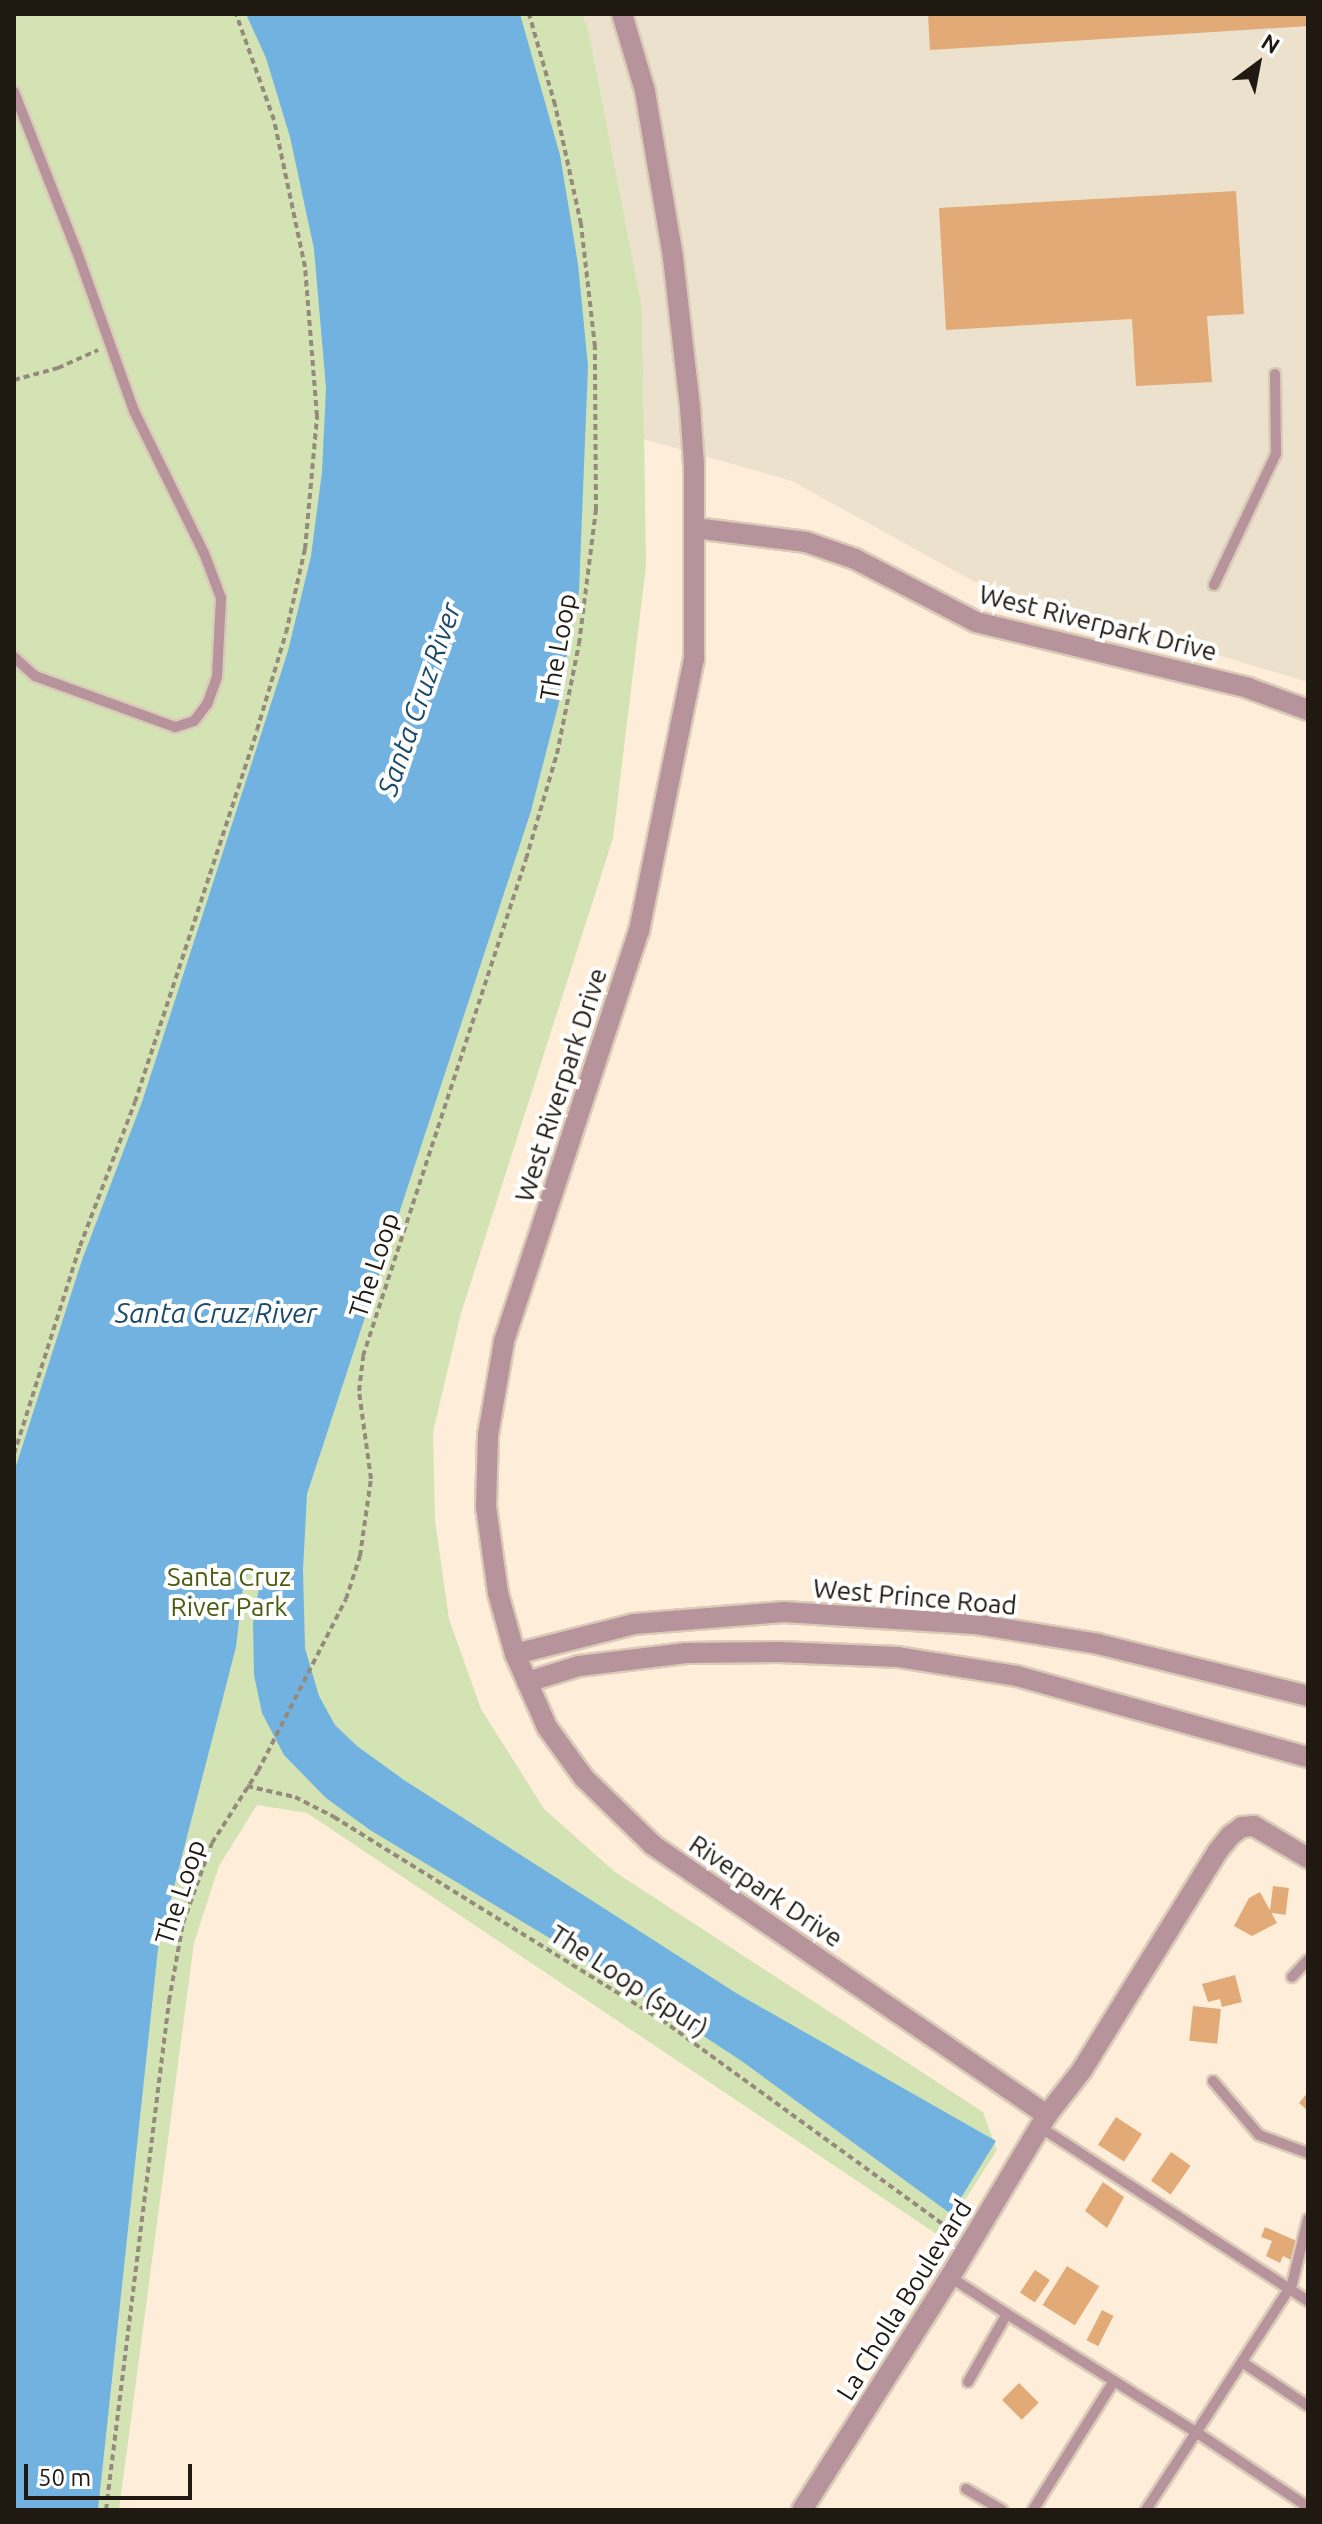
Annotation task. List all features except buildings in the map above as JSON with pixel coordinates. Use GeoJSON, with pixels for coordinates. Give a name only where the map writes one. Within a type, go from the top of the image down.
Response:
{"type":"FeatureCollection","features":[{"type":"Feature","properties":{"kind":"street","name":"West Riverpark Drive"},"geometry":{"type":"LineString","coordinates":[[515,1654],[490,1553],[486,1507],[488,1435],[504,1341],[639,931],[694,659],[695,528],[690,407],[673,257],[645,91],[622,14]]}},
{"type":"Feature","properties":{"kind":"street","name":"West Riverpark Drive"},"geometry":{"type":"LineString","coordinates":[[695,528],[806,542],[855,559],[976,622],[1248,688],[1308,710]]}},
{"type":"Feature","properties":{"kind":"street","name":"West Prince Road"},"geometry":{"type":"LineString","coordinates":[[515,1654],[634,1624],[800,1613],[975,1624],[1098,1644],[1308,1696]]}},
{"type":"Feature","properties":{"kind":"street"},"geometry":{"type":"LineString","coordinates":[[527,1682],[579,1666],[686,1653],[779,1652],[898,1657],[1017,1676],[1308,1757]]}},
{"type":"Feature","properties":{"kind":"street","name":"Riverpark Drive"},"geometry":{"type":"LineString","coordinates":[[515,1654],[547,1727],[584,1778],[653,1845],[1044,2121]]}},
{"type":"Feature","properties":{"kind":"street","name":"La Cholla Boulevard"},"geometry":{"type":"LineString","coordinates":[[802,2510],[950,2277],[1044,2121],[1082,2070],[1217,1852],[1242,1827],[1254,1826],[1308,1858]]}},
{"type":"Feature","properties":{"kind":"lane"},"geometry":{"type":"LineString","coordinates":[[14,92],[31,128],[134,411],[204,553],[221,598],[217,677],[207,704],[194,721],[175,727],[35,676],[14,657]]}},
{"type":"Feature","properties":{"kind":"lane"},"geometry":{"type":"LineString","coordinates":[[1214,585],[1276,454],[1275,374]]}},
{"type":"Feature","properties":{"kind":"lane"},"geometry":{"type":"LineString","coordinates":[[1292,1977],[1308,1960]]}},
{"type":"Feature","properties":{"kind":"lane"},"geometry":{"type":"LineString","coordinates":[[1213,2081],[1259,2135],[1308,2153]]}},
{"type":"Feature","properties":{"kind":"lane"},"geometry":{"type":"LineString","coordinates":[[1044,2121],[1308,2301]]}},
{"type":"Feature","properties":{"kind":"lane"},"geometry":{"type":"LineString","coordinates":[[1146,2510],[1289,2289],[1308,2219]]}},
{"type":"Feature","properties":{"kind":"lane"},"geometry":{"type":"LineString","coordinates":[[950,2277],[1196,2432],[1308,2507]]}},
{"type":"Feature","properties":{"kind":"lane"},"geometry":{"type":"LineString","coordinates":[[968,2382],[1007,2314]]}},
{"type":"Feature","properties":{"kind":"lane"},"geometry":{"type":"LineString","coordinates":[[1242,2362],[1308,2406]]}},
{"type":"Feature","properties":{"kind":"lane"},"geometry":{"type":"LineString","coordinates":[[1033,2510],[1114,2381]]}},
{"type":"Feature","properties":{"kind":"lane"},"geometry":{"type":"LineString","coordinates":[[966,2489],[1002,2510]]}},
{"type":"Feature","properties":{"kind":"path"},"geometry":{"type":"LineString","coordinates":[[14,1454],[80,1246],[135,1102],[257,730],[286,633],[305,549],[317,416],[305,267],[277,132],[236,14]]}},
{"type":"Feature","properties":{"kind":"path","name":"The Loop"},"geometry":{"type":"LineString","coordinates":[[106,2510],[169,2001],[183,1923],[212,1843],[258,1771],[346,1599],[360,1556],[371,1479],[359,1391],[363,1356],[480,1003],[557,754],[579,644],[592,543],[598,429],[595,347],[581,224],[555,105],[529,14]]}},
{"type":"Feature","properties":{"kind":"path"},"geometry":{"type":"LineString","coordinates":[[14,380],[58,368],[111,344]]}},
{"type":"Feature","properties":{"kind":"path","name":"The Loop (spur)"},"geometry":{"type":"LineString","coordinates":[[247,1786],[295,1797],[334,1817],[662,2020],[970,2243]]}},
{"type":"Feature","properties":{"kind":"shaded area"},"geometry":{"type":"Polygon","coordinates":[[[582,14],[1308,14],[1308,682],[973,581],[792,481],[644,439],[642,308],[588,28],[582,14]]]}},
{"type":"Feature","properties":{"kind":"green space","name":"Santa Cruz River Park"},"geometry":{"type":"Polygon","coordinates":[[[14,14],[582,14],[588,28],[642,308],[646,566],[613,838],[461,1313],[433,1432],[435,1520],[449,1619],[481,1709],[544,1809],[615,1872],[983,2112],[997,2150],[941,2237],[307,1813],[257,1805],[219,1866],[194,1943],[119,2510],[14,2510],[14,14]]]}},
{"type":"Feature","properties":{"kind":"water","name":"Santa Cruz River"},"geometry":{"type":"Polygon","coordinates":[[[246,14],[520,14],[560,155],[578,264],[588,366],[579,591],[559,702],[531,811],[307,1494],[303,1570],[305,1648],[319,1696],[335,1725],[357,1746],[404,1780],[736,1993],[996,2141],[951,2214],[743,2062],[611,1975],[370,1830],[326,1798],[284,1755],[262,1713],[254,1675],[253,1623],[262,1570],[255,1566],[244,1579],[236,1647],[158,1949],[98,2510],[14,2510],[14,1472],[82,1260],[142,1102],[288,651],[311,556],[322,472],[326,388],[314,249],[290,137],[266,58],[246,14]]]}}]}
